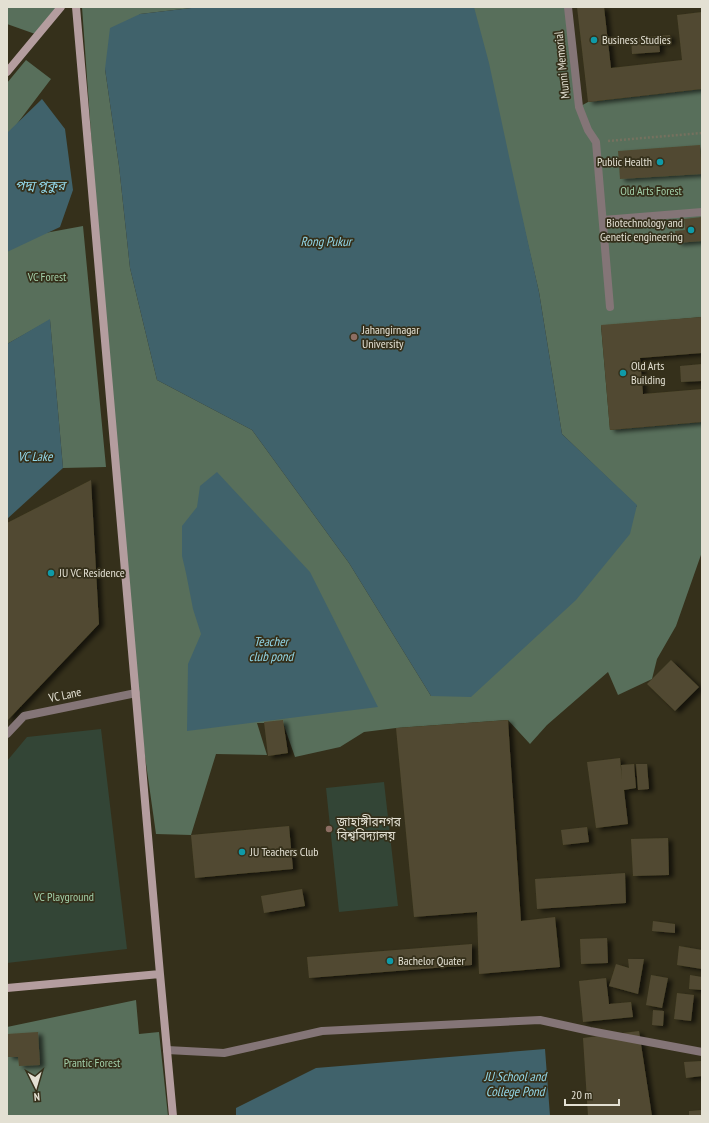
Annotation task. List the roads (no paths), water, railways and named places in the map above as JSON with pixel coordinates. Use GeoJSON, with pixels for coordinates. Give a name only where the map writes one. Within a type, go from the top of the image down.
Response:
{"type":"FeatureCollection","features":[{"type":"Feature","properties":{"kind":"street"},"geometry":{"type":"LineString","coordinates":[[7,72],[61,7]]}},
{"type":"Feature","properties":{"kind":"street"},"geometry":{"type":"LineString","coordinates":[[76,7],[173,1116]]}},
{"type":"Feature","properties":{"kind":"street","name":"Munni Memorial"},"geometry":{"type":"LineString","coordinates":[[568,7],[579,107],[588,130],[596,142],[610,308]]}},
{"type":"Feature","properties":{"kind":"street"},"geometry":{"type":"LineString","coordinates":[[602,220],[702,212]]}},
{"type":"Feature","properties":{"kind":"street","name":"VC Lane"},"geometry":{"type":"LineString","coordinates":[[7,734],[24,716],[136,693]]}},
{"type":"Feature","properties":{"kind":"street"},"geometry":{"type":"LineString","coordinates":[[7,988],[160,974]]}},
{"type":"Feature","properties":{"kind":"street"},"geometry":{"type":"LineString","coordinates":[[167,1050],[224,1053],[322,1031],[540,1020],[702,1052]]}},
{"type":"Feature","properties":{"kind":"water","name":"Rong Pukur"},"geometry":{"type":"Polygon","coordinates":[[[200,7],[474,7],[489,63],[539,292],[562,434],[637,505],[630,534],[576,600],[471,697],[431,696],[349,563],[252,430],[157,380],[130,268],[119,166],[105,69],[110,28],[140,14],[200,7]]]}},
{"type":"Feature","properties":{"kind":"water","name":"পদ্ম পুকুর"},"geometry":{"type":"Polygon","coordinates":[[[42,99],[65,129],[73,190],[60,227],[7,252],[7,133],[42,99]]]}},
{"type":"Feature","properties":{"kind":"water","name":"VC Lake"},"geometry":{"type":"Polygon","coordinates":[[[50,319],[63,468],[7,519],[7,344],[50,319]]]}},
{"type":"Feature","properties":{"kind":"water","name":"Teacher club pond"},"geometry":{"type":"Polygon","coordinates":[[[217,472],[310,572],[378,707],[187,731],[188,664],[201,634],[193,609],[182,556],[182,526],[197,507],[200,486],[217,472]]]}},
{"type":"Feature","properties":{"kind":"water","name":"JU School and College Pond"},"geometry":{"type":"Polygon","coordinates":[[[545,1049],[550,1116],[236,1116],[236,1108],[316,1068],[545,1049]]]}},
{"type":"Feature","properties":{"kind":"place","name":"Business Studies"},"geometry":{"type":"Point","coordinates":[594,40]}},
{"type":"Feature","properties":{"kind":"place","name":"Public Health"},"geometry":{"type":"Point","coordinates":[660,162]}},
{"type":"Feature","properties":{"kind":"place","name":"Biotechnology and Genetic engineering"},"geometry":{"type":"Point","coordinates":[691,230]}},
{"type":"Feature","properties":{"kind":"place","name":"Jahangirnagar University"},"geometry":{"type":"Point","coordinates":[354,337]}},
{"type":"Feature","properties":{"kind":"place","name":"Old Arts Building"},"geometry":{"type":"Point","coordinates":[623,373]}},
{"type":"Feature","properties":{"kind":"place","name":"JU VC Residence"},"geometry":{"type":"Point","coordinates":[51,573]}},
{"type":"Feature","properties":{"kind":"place","name":"জাহাঙ্গীরনগর বিশ্ববিদ্যালয়"},"geometry":{"type":"Point","coordinates":[329,829]}},
{"type":"Feature","properties":{"kind":"place","name":"JU Teachers Club"},"geometry":{"type":"Point","coordinates":[242,852]}},
{"type":"Feature","properties":{"kind":"place","name":"Bachelor Quater"},"geometry":{"type":"Point","coordinates":[390,961]}},
{"type":"Feature","properties":{"kind":"park label","name":"Old Arts Forest"},"geometry":{"type":"Point","coordinates":[651,191]}},
{"type":"Feature","properties":{"kind":"park label","name":"VC Forest"},"geometry":{"type":"Point","coordinates":[47,277]}},
{"type":"Feature","properties":{"kind":"park label","name":"VC Playground"},"geometry":{"type":"Point","coordinates":[64,897]}},
{"type":"Feature","properties":{"kind":"park label","name":"Prantic Forest"},"geometry":{"type":"Point","coordinates":[92,1063]}}]}
